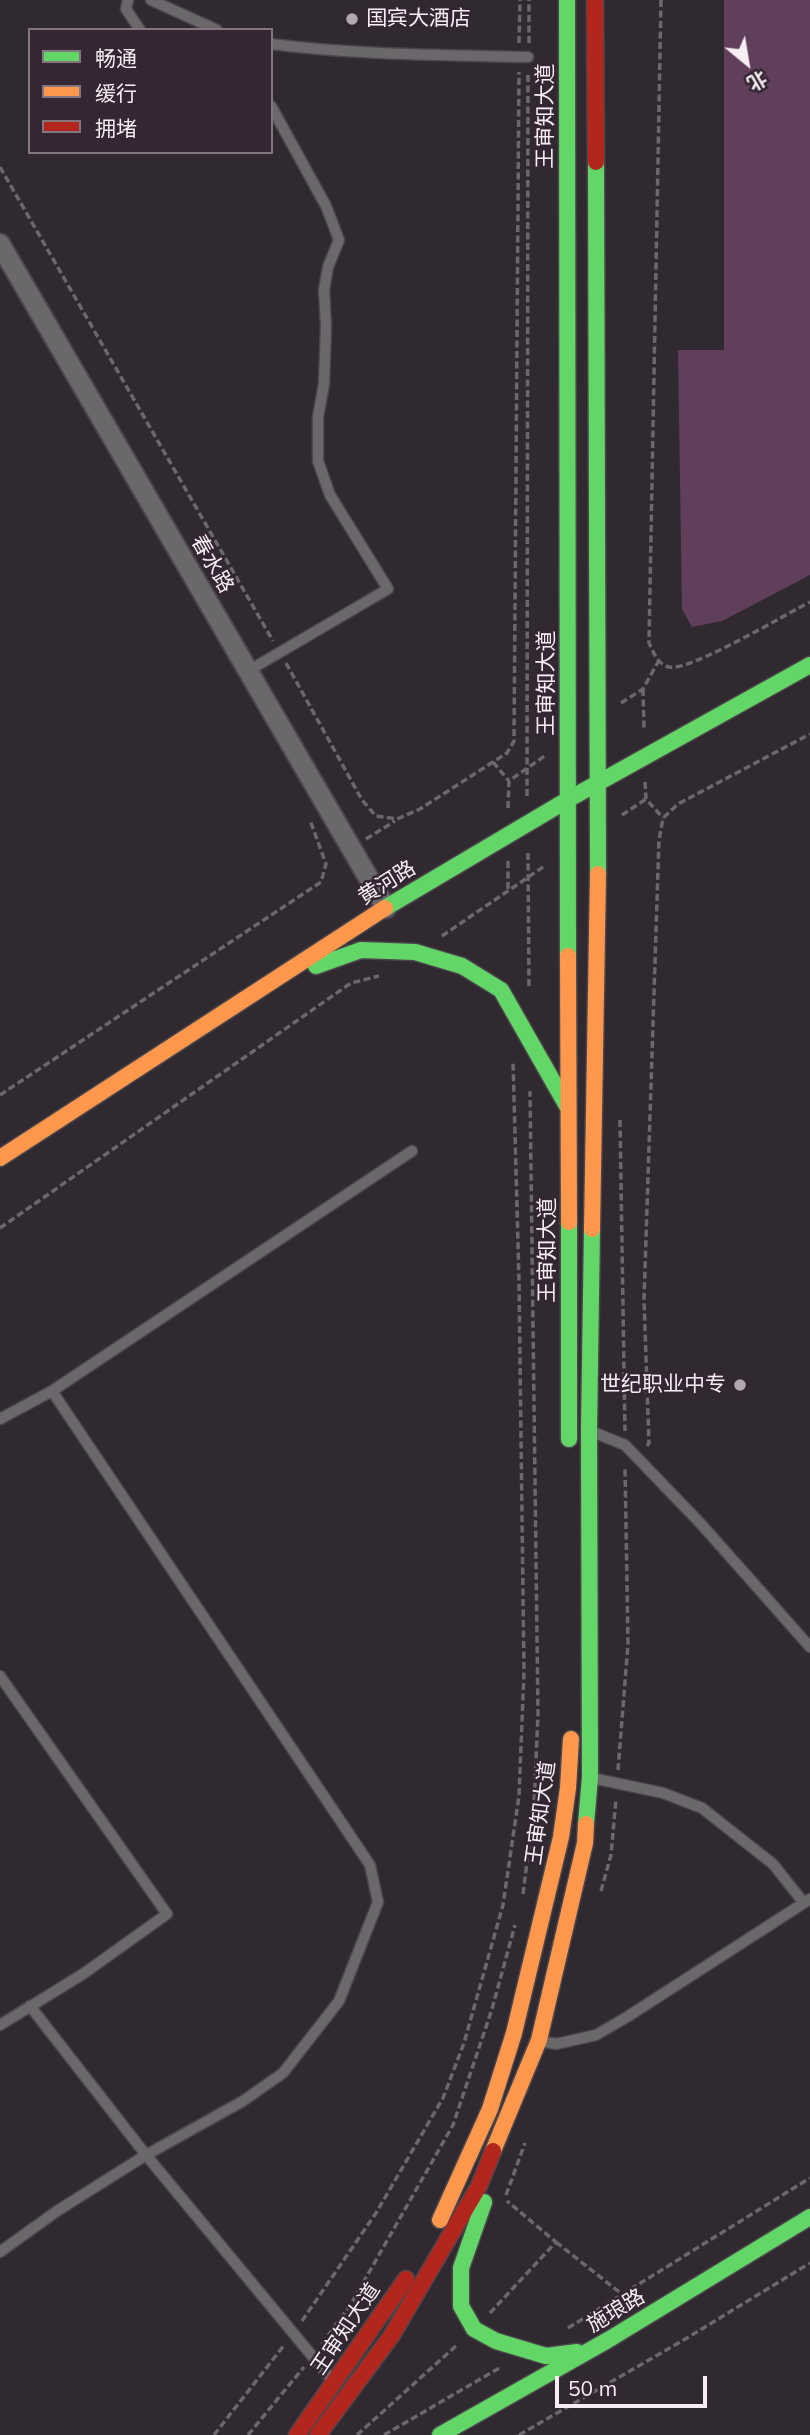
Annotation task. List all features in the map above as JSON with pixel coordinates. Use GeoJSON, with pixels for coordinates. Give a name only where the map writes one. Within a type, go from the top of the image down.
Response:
{"type":"FeatureCollection","features":[{"type":"Feature","properties":{"kind":"main road","name":"王审知大道"},"geometry":{"type":"LineString","coordinates":[[567,0],[569,1450]]}},
{"type":"Feature","properties":{"kind":"main road"},"geometry":{"type":"LineString","coordinates":[[318,2435],[392,2335],[479,2186],[495,2152],[539,2040],[586,1843],[590,1777],[589,1430],[599,782],[595,0]]}},
{"type":"Feature","properties":{"kind":"main road","name":"黄河路"},"geometry":{"type":"LineString","coordinates":[[0,1158],[386,908],[569,799],[810,665]]}},
{"type":"Feature","properties":{"kind":"main road"},"geometry":{"type":"LineString","coordinates":[[271,983],[361,950],[415,952],[462,965],[501,990],[569,1110]]}},
{"type":"Feature","properties":{"kind":"main road","name":"王审知大道"},"geometry":{"type":"LineString","coordinates":[[297,2435],[424,2254],[465,2170],[496,2092],[554,1875],[571,1774],[570,1720]]}},
{"type":"Feature","properties":{"kind":"main road"},"geometry":{"type":"LineString","coordinates":[[496,2092],[495,2152],[487,2194],[461,2268],[461,2306],[474,2329],[520,2350],[546,2356],[590,2350]]}},
{"type":"Feature","properties":{"kind":"main road","name":"施琅路"},"geometry":{"type":"LineString","coordinates":[[440,2435],[590,2350],[810,2217]]}},
{"type":"Feature","properties":{"kind":"main road","name":"施琅路"},"geometry":{"type":"LineString","coordinates":[[462,2435],[810,2228]]}},
{"type":"Feature","properties":{"kind":"street","name":"春水路"},"geometry":{"type":"LineString","coordinates":[[0,244],[386,908]]}},
{"type":"Feature","properties":{"kind":"lane"},"geometry":{"type":"LineString","coordinates":[[128,0],[126,9],[139,28]]}},
{"type":"Feature","properties":{"kind":"lane"},"geometry":{"type":"LineString","coordinates":[[150,0],[213,28]]}},
{"type":"Feature","properties":{"kind":"lane"},"geometry":{"type":"LineString","coordinates":[[273,44],[410,56],[524,57]]}},
{"type":"Feature","properties":{"kind":"lane"},"geometry":{"type":"LineString","coordinates":[[248,671],[388,589],[330,495],[318,461],[318,417],[324,384],[324,290],[328,267],[339,240],[326,206],[273,110]]}},
{"type":"Feature","properties":{"kind":"lane"},"geometry":{"type":"LineString","coordinates":[[0,1419],[52,1391],[412,1151]]}},
{"type":"Feature","properties":{"kind":"lane"},"geometry":{"type":"LineString","coordinates":[[0,2252],[57,2211],[146,2155],[243,2101],[283,2073],[339,2001],[378,1902],[370,1865],[52,1391]]}},
{"type":"Feature","properties":{"kind":"lane"},"geometry":{"type":"LineString","coordinates":[[569,1423],[625,1445],[702,1525],[810,1647]]}},
{"type":"Feature","properties":{"kind":"lane"},"geometry":{"type":"LineString","coordinates":[[0,1676],[167,1914],[83,1974],[0,2025]]}},
{"type":"Feature","properties":{"kind":"lane"},"geometry":{"type":"LineString","coordinates":[[512,2035],[556,2044],[596,2035],[807,1901],[773,1864],[702,1808],[663,1793],[571,1774]]}},
{"type":"Feature","properties":{"kind":"lane"},"geometry":{"type":"LineString","coordinates":[[30,2006],[146,2155],[335,2383]]}},
{"type":"Feature","properties":{"kind":"path"},"geometry":{"type":"LineString","coordinates":[[520,0],[524,57],[529,998]]}},
{"type":"Feature","properties":{"kind":"path"},"geometry":{"type":"LineString","coordinates":[[0,167],[362,800],[376,816],[397,819],[420,809],[507,753],[514,741],[524,57],[529,0]]}},
{"type":"Feature","properties":{"kind":"path"},"geometry":{"type":"LineString","coordinates":[[661,0],[649,643],[658,662],[671,668],[694,663],[810,602]]}},
{"type":"Feature","properties":{"kind":"path"},"geometry":{"type":"LineString","coordinates":[[643,689],[658,662]]}},
{"type":"Feature","properties":{"kind":"path"},"geometry":{"type":"LineString","coordinates":[[638,1459],[649,1443],[644,1300],[659,840],[663,818],[678,804],[810,734]]}},
{"type":"Feature","properties":{"kind":"path"},"geometry":{"type":"LineString","coordinates":[[493,762],[509,780]]}},
{"type":"Feature","properties":{"kind":"path"},"geometry":{"type":"LineString","coordinates":[[597,832],[646,799],[663,818]]}},
{"type":"Feature","properties":{"kind":"path"},"geometry":{"type":"LineString","coordinates":[[0,1095],[321,882],[326,864],[319,841],[303,809]]}},
{"type":"Feature","properties":{"kind":"path"},"geometry":{"type":"LineString","coordinates":[[439,959],[440,937],[569,849]]}},
{"type":"Feature","properties":{"kind":"path"},"geometry":{"type":"LineString","coordinates":[[0,1228],[351,983],[386,974]]}},
{"type":"Feature","properties":{"kind":"path"},"geometry":{"type":"LineString","coordinates":[[214,2435],[294,2333],[376,2213],[443,2098],[464,2043],[503,1905],[519,1796],[524,1672],[513,1058]]}},
{"type":"Feature","properties":{"kind":"path"},"geometry":{"type":"LineString","coordinates":[[522,1900],[534,1807],[538,1714],[529,1079]]}},
{"type":"Feature","properties":{"kind":"path"},"geometry":{"type":"LineString","coordinates":[[248,2435],[313,2357],[351,2304],[453,2125],[492,2009],[515,1924]]}},
{"type":"Feature","properties":{"kind":"path"},"geometry":{"type":"LineString","coordinates":[[556,2242],[624,2296],[810,2178]]}},
{"type":"Feature","properties":{"kind":"path"},"geometry":{"type":"LineString","coordinates":[[519,2435],[682,2342],[810,2263]]}},
{"type":"Feature","properties":{"kind":"shaded area"},"geometry":{"type":"Polygon","coordinates":[[[724,0],[810,0],[810,575],[722,621],[692,627],[682,609],[678,350],[724,350],[724,0]]]}},
{"type":"Feature","properties":{"kind":"traffic: fast"},"geometry":{"type":"LineString","coordinates":[[567,0],[568,956]]}},
{"type":"Feature","properties":{"kind":"traffic: fast"},"geometry":{"type":"LineString","coordinates":[[596,162],[598,874]]}},
{"type":"Feature","properties":{"kind":"traffic: fast"},"geometry":{"type":"LineString","coordinates":[[385,908],[569,799],[810,665]]}},
{"type":"Feature","properties":{"kind":"traffic: fast"},"geometry":{"type":"LineString","coordinates":[[316,966],[361,950],[415,952],[462,966],[501,990],[567,1106]]}},
{"type":"Feature","properties":{"kind":"traffic: fast"},"geometry":{"type":"LineString","coordinates":[[569,1222],[569,1439]]}},
{"type":"Feature","properties":{"kind":"traffic: fast"},"geometry":{"type":"LineString","coordinates":[[586,1824],[590,1777],[589,1430],[592,1229]]}},
{"type":"Feature","properties":{"kind":"traffic: fast"},"geometry":{"type":"LineString","coordinates":[[484,2202],[461,2268],[461,2306],[474,2329],[496,2341],[546,2356],[577,2352]]}},
{"type":"Feature","properties":{"kind":"traffic: fast"},"geometry":{"type":"LineString","coordinates":[[440,2435],[608,2340],[810,2217]]}},
{"type":"Feature","properties":{"kind":"traffic: slow"},"geometry":{"type":"LineString","coordinates":[[592,1229],[598,874]]}},
{"type":"Feature","properties":{"kind":"traffic: slow"},"geometry":{"type":"LineString","coordinates":[[0,1158],[385,908]]}},
{"type":"Feature","properties":{"kind":"traffic: slow"},"geometry":{"type":"LineString","coordinates":[[568,956],[569,1222]]}},
{"type":"Feature","properties":{"kind":"traffic: slow"},"geometry":{"type":"LineString","coordinates":[[440,2220],[490,2109],[514,2033],[561,1837],[571,1739]]}},
{"type":"Feature","properties":{"kind":"traffic: slow"},"geometry":{"type":"LineString","coordinates":[[493,2151],[539,2040],[585,1843],[586,1824]]}},
{"type":"Feature","properties":{"kind":"traffic: jam"},"geometry":{"type":"LineString","coordinates":[[595,0],[596,162]]}},
{"type":"Feature","properties":{"kind":"traffic: jam"},"geometry":{"type":"LineString","coordinates":[[318,2435],[392,2335],[479,2186],[493,2151]]}},
{"type":"Feature","properties":{"kind":"traffic: jam"},"geometry":{"type":"LineString","coordinates":[[297,2435],[406,2279]]}},
{"type":"Feature","properties":{"kind":"place","name":"国宾大酒店"},"geometry":{"type":"Point","coordinates":[352,19]}},
{"type":"Feature","properties":{"kind":"place","name":"世纪职业中专"},"geometry":{"type":"Point","coordinates":[740,1385]}}]}
